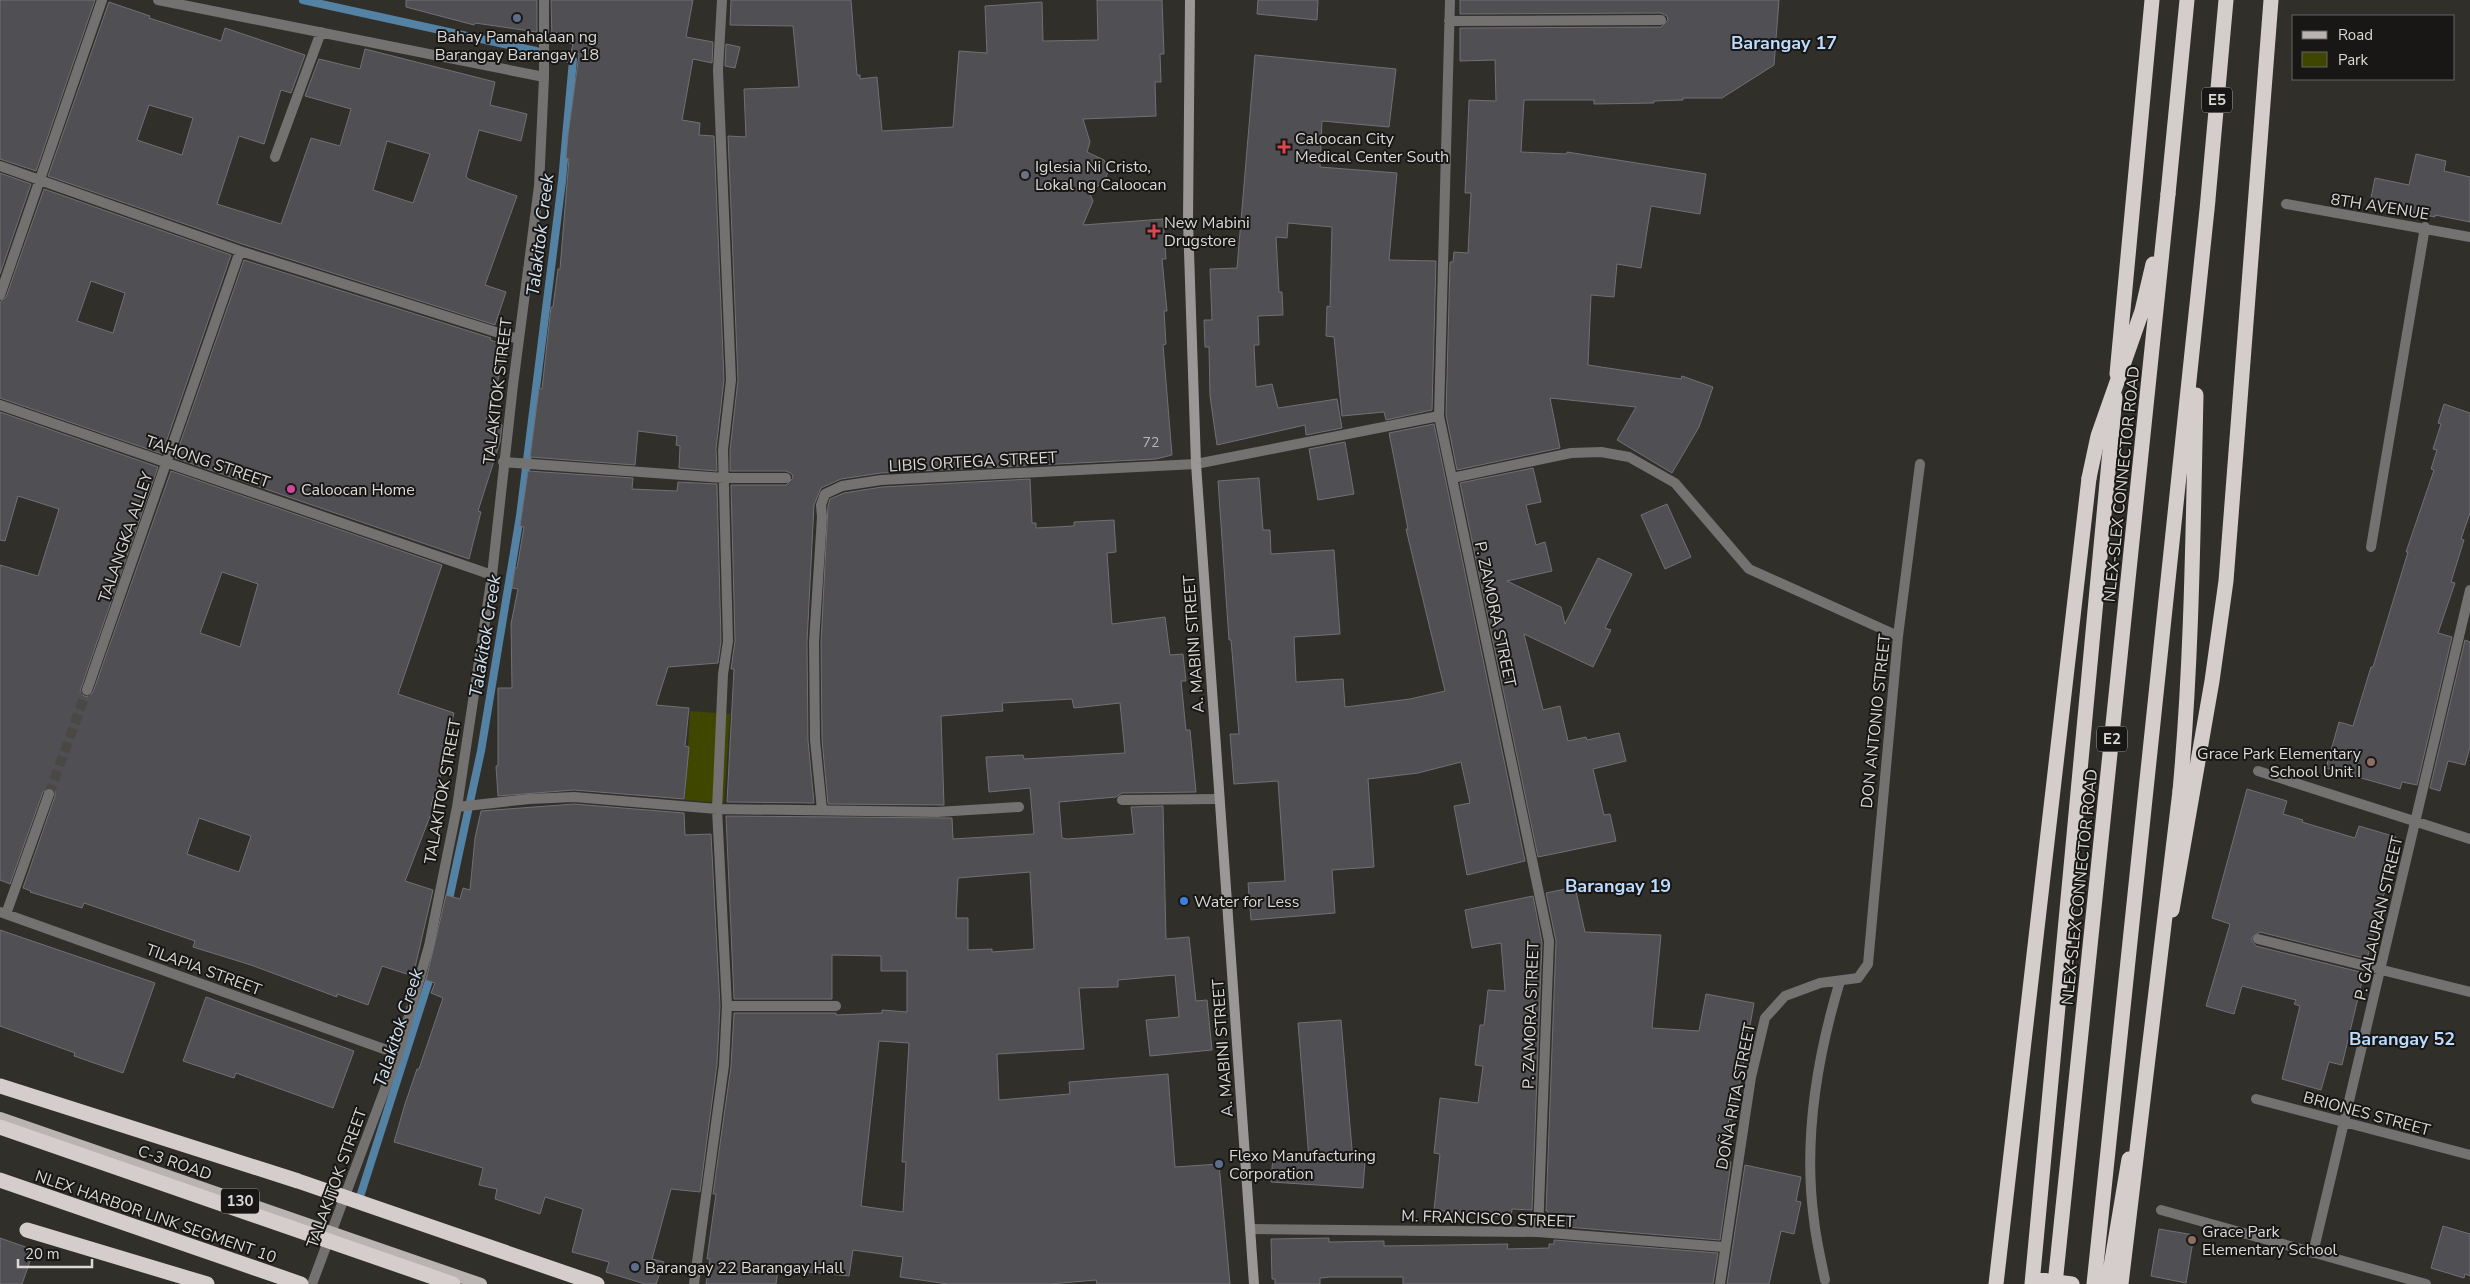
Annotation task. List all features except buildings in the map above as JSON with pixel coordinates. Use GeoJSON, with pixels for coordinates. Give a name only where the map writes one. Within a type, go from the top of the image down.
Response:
{"type":"FeatureCollection","features":[{"type":"Feature","properties":{"kind":"highway"},"geometry":{"type":"LineString","coordinates":[[2072,1284],[2033,1282],[2152,0]]}},
{"type":"Feature","properties":{"kind":"highway","name":"E5"},"geometry":{"type":"LineString","coordinates":[[2168,194],[2187,0]]}},
{"type":"Feature","properties":{"kind":"highway","name":"E5"},"geometry":{"type":"LineString","coordinates":[[2208,200],[2226,0]]}},
{"type":"Feature","properties":{"kind":"highway"},"geometry":{"type":"LineString","coordinates":[[2108,1284],[2208,701],[2226,581],[2271,0]]}},
{"type":"Feature","properties":{"kind":"highway"},"geometry":{"type":"LineString","coordinates":[[1996,1284],[2089,478],[2098,436],[2142,311],[2168,194]]}},
{"type":"Feature","properties":{"kind":"highway","name":"NLEX-SLEX CONNECTOR ROAD"},"geometry":{"type":"LineString","coordinates":[[2055,1284],[2168,194]]}},
{"type":"Feature","properties":{"kind":"highway"},"geometry":{"type":"LineString","coordinates":[[2121,1284],[2187,717],[2197,352],[2208,200]]}},
{"type":"Feature","properties":{"kind":"highway","name":"E2"},"geometry":{"type":"LineString","coordinates":[[2094,1284],[2208,200]]}},
{"type":"Feature","properties":{"kind":"highway"},"geometry":{"type":"LineString","coordinates":[[0,1086],[298,1181],[597,1284]]}},
{"type":"Feature","properties":{"kind":"highway","name":"NLEX HARBOR LINK SEGMENT 10"},"geometry":{"type":"LineString","coordinates":[[0,1127],[453,1284]]}},
{"type":"Feature","properties":{"kind":"highway","name":"NLEX HARBOR LINK SEGMENT 10"},"geometry":{"type":"LineString","coordinates":[[0,1181],[301,1284]]}},
{"type":"Feature","properties":{"kind":"highway"},"geometry":{"type":"LineString","coordinates":[[27,1230],[207,1284]]}},
{"type":"Feature","properties":{"kind":"main road","name":"A. MABINI STREET"},"geometry":{"type":"LineString","coordinates":[[1190,0],[1188,221],[1196,464],[1254,1284]]}},
{"type":"Feature","properties":{"kind":"main road","name":"C-3 ROAD"},"geometry":{"type":"LineString","coordinates":[[0,1118],[481,1284]]}},
{"type":"Feature","properties":{"kind":"main road"},"geometry":{"type":"LineString","coordinates":[[0,1181],[289,1284]]}},
{"type":"Feature","properties":{"kind":"street"},"geometry":{"type":"LineString","coordinates":[[0,295],[102,0]]}},
{"type":"Feature","properties":{"kind":"street"},"geometry":{"type":"LineString","coordinates":[[158,0],[194,4],[321,32],[544,76]]}},
{"type":"Feature","properties":{"kind":"street","name":"TALAKITOK STREET"},"geometry":{"type":"LineString","coordinates":[[312,1284],[398,1054],[429,946],[457,807],[492,575],[503,462],[538,186],[544,76],[544,0]]}},
{"type":"Feature","properties":{"kind":"street"},"geometry":{"type":"LineString","coordinates":[[694,1284],[724,1065],[727,1006],[717,809],[723,674],[728,641],[723,450],[731,380],[718,70],[722,0]]}},
{"type":"Feature","properties":{"kind":"street","name":"P. ZAMORA STREET"},"geometry":{"type":"LineString","coordinates":[[1450,0],[1439,416],[1549,941],[1538,1232]]}},
{"type":"Feature","properties":{"kind":"street"},"geometry":{"type":"LineString","coordinates":[[1449,21],[1661,20]]}},
{"type":"Feature","properties":{"kind":"street"},"geometry":{"type":"LineString","coordinates":[[275,157],[321,32]]}},
{"type":"Feature","properties":{"kind":"street"},"geometry":{"type":"LineString","coordinates":[[0,166],[240,252],[518,339]]}},
{"type":"Feature","properties":{"kind":"street","name":"8TH AVENUE"},"geometry":{"type":"LineString","coordinates":[[2286,204],[2425,227],[2470,237]]}},
{"type":"Feature","properties":{"kind":"street"},"geometry":{"type":"LineString","coordinates":[[2371,547],[2425,227]]}},
{"type":"Feature","properties":{"kind":"street","name":"TALANGKA ALLEY"},"geometry":{"type":"LineString","coordinates":[[87,690],[240,252]]}},
{"type":"Feature","properties":{"kind":"street","name":"TAHONG STREET"},"geometry":{"type":"LineString","coordinates":[[0,405],[492,575]]}},
{"type":"Feature","properties":{"kind":"street","name":"LIBIS ORTEGA STREET"},"geometry":{"type":"LineString","coordinates":[[822,810],[815,740],[814,642],[822,517],[821,505],[824,494],[842,486],[881,480],[1196,464],[1439,416]]}},
{"type":"Feature","properties":{"kind":"street"},"geometry":{"type":"LineString","coordinates":[[1452,478],[1571,453],[1601,452],[1630,457],[1676,483],[1749,569],[1898,636]]}},
{"type":"Feature","properties":{"kind":"street"},"geometry":{"type":"LineString","coordinates":[[503,462],[724,478],[786,478]]}},
{"type":"Feature","properties":{"kind":"street","name":"DON ANTONIO STREET"},"geometry":{"type":"LineString","coordinates":[[1858,978],[1868,964],[1874,917],[1883,781],[1898,636],[1920,464]]}},
{"type":"Feature","properties":{"kind":"street","name":"P. GALAURAN STREET"},"geometry":{"type":"LineString","coordinates":[[2314,1253],[2470,590]]}},
{"type":"Feature","properties":{"kind":"street"},"geometry":{"type":"LineString","coordinates":[[2258,771],[2470,839]]}},
{"type":"Feature","properties":{"kind":"street"},"geometry":{"type":"LineString","coordinates":[[3,913],[49,794]]}},
{"type":"Feature","properties":{"kind":"street"},"geometry":{"type":"LineString","coordinates":[[457,807],[529,798],[574,797],[717,809],[936,812],[1020,807]]}},
{"type":"Feature","properties":{"kind":"street"},"geometry":{"type":"LineString","coordinates":[[1122,800],[1219,799]]}},
{"type":"Feature","properties":{"kind":"street","name":"TILAPIA STREET"},"geometry":{"type":"LineString","coordinates":[[3,913],[398,1054]]}},
{"type":"Feature","properties":{"kind":"street"},"geometry":{"type":"LineString","coordinates":[[2258,938],[2470,992]]}},
{"type":"Feature","properties":{"kind":"street","name":"DOÑA RITA STREET"},"geometry":{"type":"LineString","coordinates":[[1720,1284],[1724,1247],[1751,1078],[1765,1018],[1785,996],[1820,983],[1858,978]]}},
{"type":"Feature","properties":{"kind":"street"},"geometry":{"type":"LineString","coordinates":[[1825,1280],[1813,1219],[1811,1155],[1816,1082],[1824,1038],[1840,981]]}},
{"type":"Feature","properties":{"kind":"street"},"geometry":{"type":"LineString","coordinates":[[727,1006],[836,1006]]}},
{"type":"Feature","properties":{"kind":"street","name":"BRIONES STREET"},"geometry":{"type":"LineString","coordinates":[[2256,1099],[2470,1155]]}},
{"type":"Feature","properties":{"kind":"street"},"geometry":{"type":"LineString","coordinates":[[2161,1210],[2426,1284]]}},
{"type":"Feature","properties":{"kind":"street","name":"M. FRANCISCO STREET"},"geometry":{"type":"LineString","coordinates":[[1250,1229],[1538,1232],[1724,1247]]}},
{"type":"Feature","properties":{"kind":"green space"},"geometry":{"type":"Polygon","coordinates":[[[690,711],[730,714],[724,803],[685,800],[690,711]]]}},
{"type":"Feature","properties":{"kind":"waterway"},"geometry":{"type":"LineString","coordinates":[[303,0],[536,51]]}},
{"type":"Feature","properties":{"kind":"waterway","name":"Talakitok Creek"},"geometry":{"type":"LineString","coordinates":[[448,904],[481,751],[520,516],[562,181],[573,60],[554,55]]}},
{"type":"Feature","properties":{"kind":"waterway","name":"Talakitok Creek"},"geometry":{"type":"LineString","coordinates":[[358,1203],[432,971]]}},
{"type":"Feature","properties":{"kind":"tunnel"},"geometry":{"type":"LineString","coordinates":[[49,794],[87,690]]}},
{"type":"Feature","properties":{"kind":"place","name":"Bahay Pamahalaan ng Barangay Barangay 18"},"geometry":{"type":"Point","coordinates":[517,18]}},
{"type":"Feature","properties":{"kind":"place","name":"Caloocan City Medical Center South"},"geometry":{"type":"Point","coordinates":[1284,147]}},
{"type":"Feature","properties":{"kind":"place","name":"Iglesia Ni Cristo, Lokal ng Caloocan"},"geometry":{"type":"Point","coordinates":[1025,175]}},
{"type":"Feature","properties":{"kind":"place","name":"New Mabini Drugstore"},"geometry":{"type":"Point","coordinates":[1154,231]}},
{"type":"Feature","properties":{"kind":"place","name":"Caloocan Home"},"geometry":{"type":"Point","coordinates":[291,489]}},
{"type":"Feature","properties":{"kind":"place","name":"Grace Park Elementary School Unit I"},"geometry":{"type":"Point","coordinates":[2371,762]}},
{"type":"Feature","properties":{"kind":"place","name":"Water for Less"},"geometry":{"type":"Point","coordinates":[1184,901]}},
{"type":"Feature","properties":{"kind":"place","name":"Flexo Manufacturing Corporation"},"geometry":{"type":"Point","coordinates":[1219,1164]}},
{"type":"Feature","properties":{"kind":"place","name":"Grace Park Elementary School"},"geometry":{"type":"Point","coordinates":[2192,1240]}},
{"type":"Feature","properties":{"kind":"place","name":"Barangay 22 Barangay Hall"},"geometry":{"type":"Point","coordinates":[635,1267]}},
{"type":"Feature","properties":{"kind":"district","name":"Barangay 17"},"geometry":{"type":"Point","coordinates":[1784,43]}},
{"type":"Feature","properties":{"kind":"district","name":"Barangay 19"},"geometry":{"type":"Point","coordinates":[1618,886]}},
{"type":"Feature","properties":{"kind":"district","name":"Barangay 52"},"geometry":{"type":"Point","coordinates":[2402,1039]}}]}
